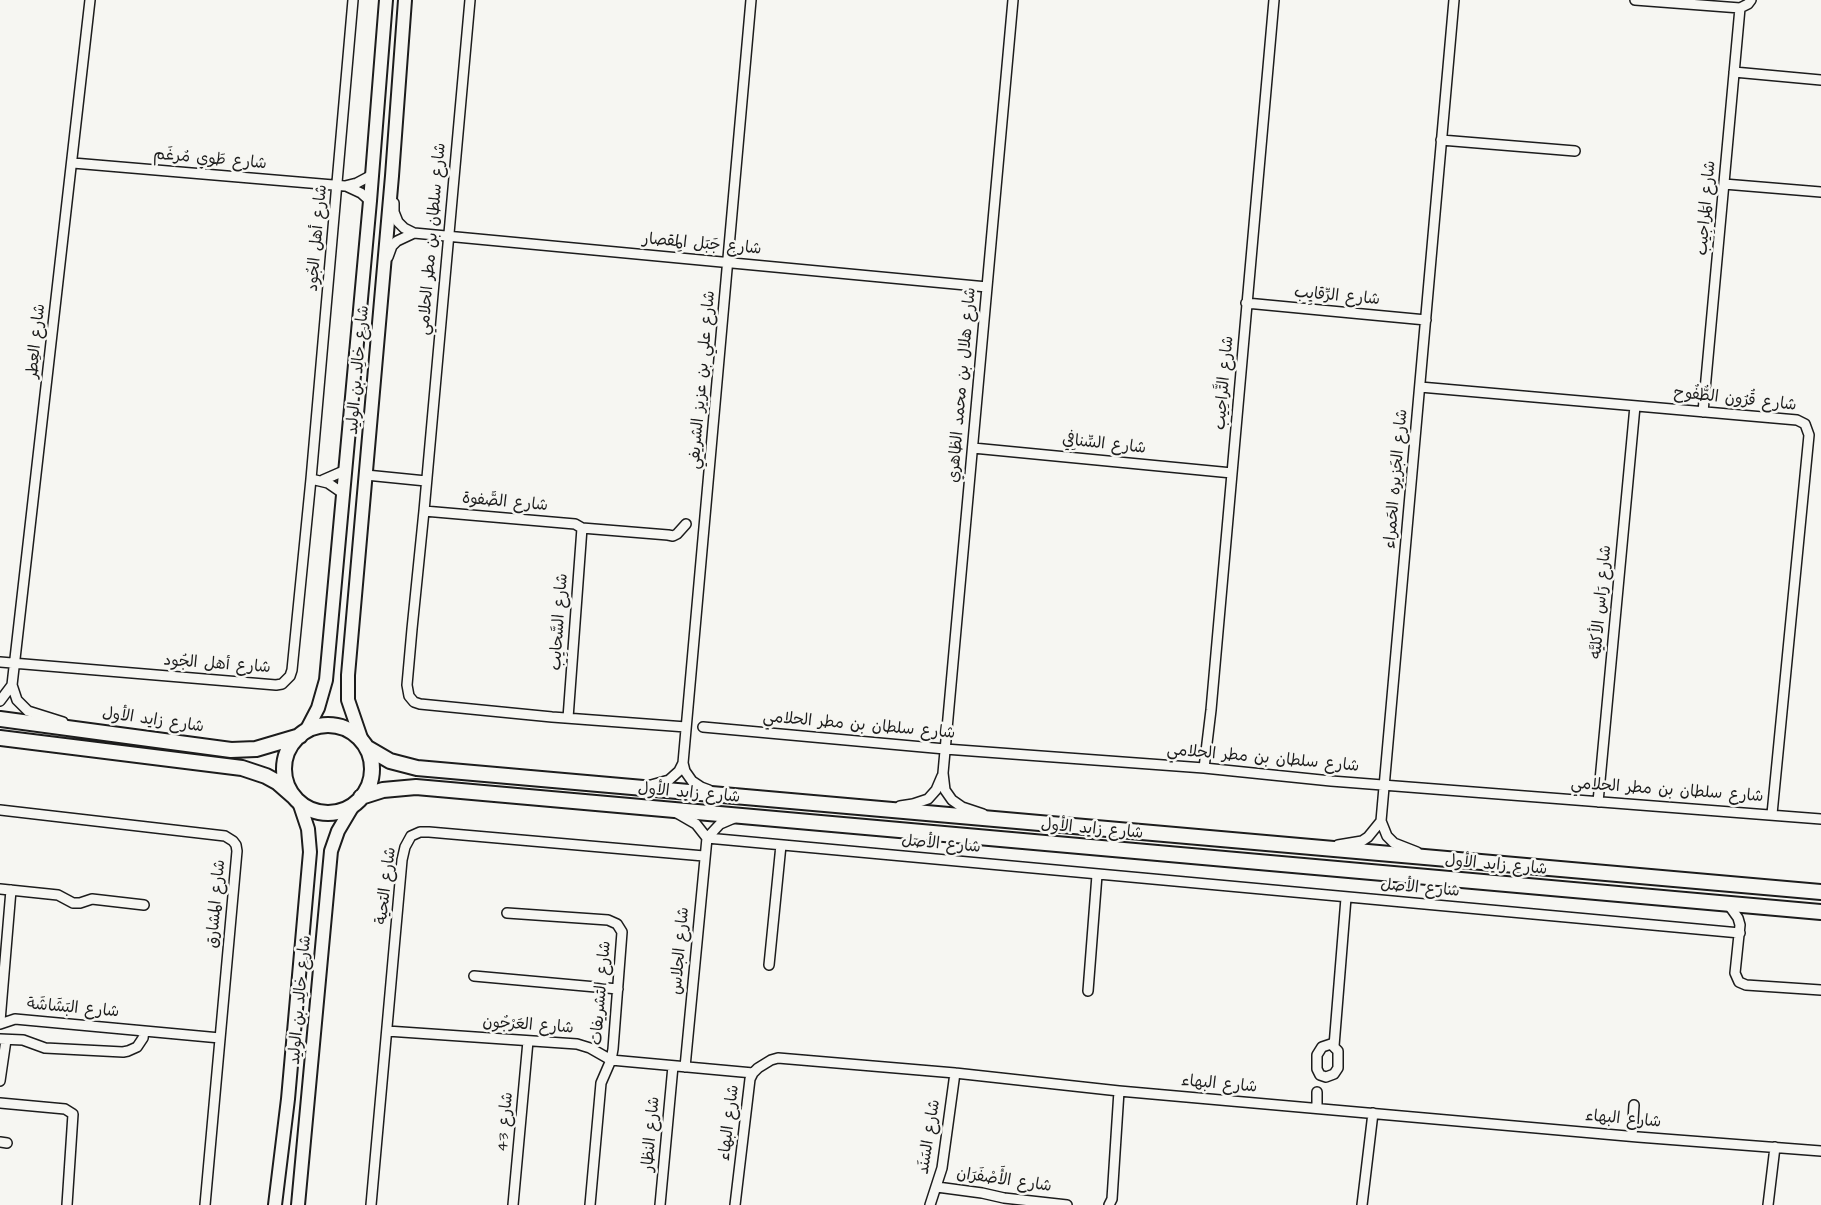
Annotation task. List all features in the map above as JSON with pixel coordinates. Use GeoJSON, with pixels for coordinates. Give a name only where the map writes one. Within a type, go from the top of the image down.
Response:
{"type":"FeatureCollection","features":[{"type":"Feature","properties":{"kind":"main road","name":"شارع زايد الأول"},"geometry":{"type":"LineString","coordinates":[[0,719],[231,750],[256,749],[303,733]]}},
{"type":"Feature","properties":{"kind":"main road"},"geometry":{"type":"LineString","coordinates":[[0,738],[242,768],[266,776],[276,782],[296,799],[307,808],[326,813],[346,809],[358,801],[367,788],[371,773],[370,757],[363,744],[354,734],[336,726],[325,725],[303,733],[292,744],[284,764],[284,775],[287,786],[296,799]]}},
{"type":"Feature","properties":{"kind":"main road","name":"شارع زايد الأول"},"geometry":{"type":"LineString","coordinates":[[363,744],[390,761],[417,768],[1821,892]]}},
{"type":"Feature","properties":{"kind":"main road","name":"شارع زايد الأول"},"geometry":{"type":"LineString","coordinates":[[358,801],[382,790],[416,787],[1821,912]]}},
{"type":"Feature","properties":{"kind":"street","name":"شارع العِطر"},"geometry":{"type":"LineString","coordinates":[[12,685],[73,163],[90,0]]}},
{"type":"Feature","properties":{"kind":"street","name":"شارع أهل الجُود"},"geometry":{"type":"LineString","coordinates":[[0,662],[276,685],[282,684],[290,676],[342,186],[354,0]]}},
{"type":"Feature","properties":{"kind":"street","name":"شارع خالِد بن الوليد"},"geometry":{"type":"LineString","coordinates":[[303,733],[318,708],[326,680],[370,201],[386,0]]}},
{"type":"Feature","properties":{"kind":"street","name":"شارع خالِد بن الوليد"},"geometry":{"type":"LineString","coordinates":[[363,744],[351,712],[348,700],[348,687],[406,0]]}},
{"type":"Feature","properties":{"kind":"street","name":"شارع سلطان بن مطر الحلامي"},"geometry":{"type":"LineString","coordinates":[[470,0],[407,684],[409,696],[414,702],[420,704],[568,718],[686,726]]}},
{"type":"Feature","properties":{"kind":"street","name":"شارع علي بن عزيز الشريفي"},"geometry":{"type":"LineString","coordinates":[[683,763],[751,0]]}},
{"type":"Feature","properties":{"kind":"street","name":"شارع هلال بن محمد الظاهري"},"geometry":{"type":"LineString","coordinates":[[1000,819],[962,807],[952,800],[945,790],[943,773],[1013,0]]}},
{"type":"Feature","properties":{"kind":"street","name":"شارع التَّراحِيب"},"geometry":{"type":"LineString","coordinates":[[1204,768],[1211,710],[1274,0]]}},
{"type":"Feature","properties":{"kind":"street","name":"شارع الجَزيره الحَمراء"},"geometry":{"type":"LineString","coordinates":[[1381,821],[1454,0]]}},
{"type":"Feature","properties":{"kind":"street"},"geometry":{"type":"LineString","coordinates":[[1635,0],[1740,8],[1751,0]]}},
{"type":"Feature","properties":{"kind":"street","name":"شارع المَراجِيب"},"geometry":{"type":"LineString","coordinates":[[1703,412],[1740,8]]}},
{"type":"Feature","properties":{"kind":"street"},"geometry":{"type":"LineString","coordinates":[[1734,72],[1821,80]]}},
{"type":"Feature","properties":{"kind":"street"},"geometry":{"type":"LineString","coordinates":[[1442,140],[1575,151]]}},
{"type":"Feature","properties":{"kind":"street","name":"شارع طَوي مُرغَم"},"geometry":{"type":"LineString","coordinates":[[73,163],[342,186],[356,190],[370,201]]}},
{"type":"Feature","properties":{"kind":"street","name":"شارع طَوي مُرغَم"},"geometry":{"type":"LineString","coordinates":[[342,186],[362,181],[372,175]]}},
{"type":"Feature","properties":{"kind":"street"},"geometry":{"type":"LineString","coordinates":[[392,176],[394,212],[398,222],[414,234]]}},
{"type":"Feature","properties":{"kind":"street"},"geometry":{"type":"LineString","coordinates":[[1724,184],[1821,192]]}},
{"type":"Feature","properties":{"kind":"street"},"geometry":{"type":"LineString","coordinates":[[382,292],[392,246],[397,240],[414,234]]}},
{"type":"Feature","properties":{"kind":"street","name":"شارع جَبَل المِقصار"},"geometry":{"type":"LineString","coordinates":[[414,234],[987,287]]}},
{"type":"Feature","properties":{"kind":"street","name":"شارع الرِّقايِب"},"geometry":{"type":"LineString","coordinates":[[1246,303],[1426,320]]}},
{"type":"Feature","properties":{"kind":"street","name":"شارع قُرُون الطُّفُوح"},"geometry":{"type":"LineString","coordinates":[[1420,387],[1797,420],[1805,424],[1810,435],[1772,814]]}},
{"type":"Feature","properties":{"kind":"street","name":"شارع رَاس الأكليَّه"},"geometry":{"type":"LineString","coordinates":[[1598,802],[1635,406]]}},
{"type":"Feature","properties":{"kind":"street","name":"شارع السِّنافِي"},"geometry":{"type":"LineString","coordinates":[[972,448],[1232,473]]}},
{"type":"Feature","properties":{"kind":"street"},"geometry":{"type":"LineString","coordinates":[[322,480],[346,470]]}},
{"type":"Feature","properties":{"kind":"street"},"geometry":{"type":"LineString","coordinates":[[366,475],[426,480]]}},
{"type":"Feature","properties":{"kind":"street"},"geometry":{"type":"LineString","coordinates":[[311,479],[322,480],[344,494]]}},
{"type":"Feature","properties":{"kind":"street","name":"شارع الصَّفوة"},"geometry":{"type":"LineString","coordinates":[[424,511],[575,524],[582,528],[673,536],[686,524]]}},
{"type":"Feature","properties":{"kind":"street","name":"شارع السَّحايِب"},"geometry":{"type":"LineString","coordinates":[[568,718],[582,528]]}},
{"type":"Feature","properties":{"kind":"street"},"geometry":{"type":"LineString","coordinates":[[0,700],[12,685]]}},
{"type":"Feature","properties":{"kind":"street"},"geometry":{"type":"LineString","coordinates":[[12,685],[17,700],[28,711],[83,729]]}},
{"type":"Feature","properties":{"kind":"street","name":"شارع سلطان بن مطر الحلامي"},"geometry":{"type":"LineString","coordinates":[[703,727],[945,749],[1204,768],[1385,785],[1821,819]]}},
{"type":"Feature","properties":{"kind":"street"},"geometry":{"type":"LineString","coordinates":[[635,787],[658,784],[668,780],[678,771],[683,763]]}},
{"type":"Feature","properties":{"kind":"street"},"geometry":{"type":"LineString","coordinates":[[683,763],[688,777],[695,784],[728,796]]}},
{"type":"Feature","properties":{"kind":"street","name":"شارع هلال بن محمد الظاهري"},"geometry":{"type":"LineString","coordinates":[[876,808],[913,804],[928,800],[936,790],[943,773]]}},
{"type":"Feature","properties":{"kind":"street","name":"شارع خالِد بن الوليد"},"geometry":{"type":"LineString","coordinates":[[275,1205],[287,1108],[310,852],[308,829],[296,799]]}},
{"type":"Feature","properties":{"kind":"street","name":"شارع خالِد بن الوليد"},"geometry":{"type":"LineString","coordinates":[[298,1205],[331,851],[338,831],[358,801]]}},
{"type":"Feature","properties":{"kind":"street","name":"شارع المشارق"},"geometry":{"type":"LineString","coordinates":[[0,810],[225,836],[233,841],[237,851],[205,1205]]}},
{"type":"Feature","properties":{"kind":"street"},"geometry":{"type":"LineString","coordinates":[[668,810],[688,819],[707,838],[720,824],[739,816]]}},
{"type":"Feature","properties":{"kind":"street"},"geometry":{"type":"LineString","coordinates":[[1320,848],[1362,841],[1373,833],[1381,821]]}},
{"type":"Feature","properties":{"kind":"street"},"geometry":{"type":"LineString","coordinates":[[1381,821],[1387,836],[1394,843],[1443,860]]}},
{"type":"Feature","properties":{"kind":"street","name":"شارع التحية"},"geometry":{"type":"LineString","coordinates":[[371,1205],[403,854],[408,840],[415,833],[429,832],[704,856]]}},
{"type":"Feature","properties":{"kind":"street","name":"شارع الأصل"},"geometry":{"type":"LineString","coordinates":[[707,838],[1740,933]]}},
{"type":"Feature","properties":{"kind":"street","name":"شارع الجلاس"},"geometry":{"type":"LineString","coordinates":[[685,1067],[707,838]]}},
{"type":"Feature","properties":{"kind":"street"},"geometry":{"type":"LineString","coordinates":[[770,965],[781,845]]}},
{"type":"Feature","properties":{"kind":"street"},"geometry":{"type":"LineString","coordinates":[[1088,991],[1097,875]]}},
{"type":"Feature","properties":{"kind":"street"},"geometry":{"type":"LineString","coordinates":[[0,888],[58,894],[73,903],[95,899],[144,904]]}},
{"type":"Feature","properties":{"kind":"street"},"geometry":{"type":"LineString","coordinates":[[0,1023],[11,890]]}},
{"type":"Feature","properties":{"kind":"street"},"geometry":{"type":"LineString","coordinates":[[1318,1072],[1326,1077],[1332,1076],[1336,1072],[1339,1054],[1334,1046],[1346,898]]}},
{"type":"Feature","properties":{"kind":"street"},"geometry":{"type":"LineString","coordinates":[[1728,904],[1738,918],[1740,933],[1735,973],[1739,982],[1746,985],[1821,990]]}},
{"type":"Feature","properties":{"kind":"street","name":"شارع التشريفات"},"geometry":{"type":"LineString","coordinates":[[507,913],[608,920],[615,922],[622,932],[611,1060],[601,1084],[590,1205]]}},
{"type":"Feature","properties":{"kind":"street"},"geometry":{"type":"LineString","coordinates":[[474,976],[618,989]]}},
{"type":"Feature","properties":{"kind":"street","name":"شارع البَشَاشَة"},"geometry":{"type":"LineString","coordinates":[[0,1023],[15,1019],[220,1038]]}},
{"type":"Feature","properties":{"kind":"street"},"geometry":{"type":"LineString","coordinates":[[0,1081],[3,1039],[23,1040],[45,1048],[123,1052],[137,1046],[143,1038],[144,1031]]}},
{"type":"Feature","properties":{"kind":"street","name":"شارع العَرْجُون"},"geometry":{"type":"LineString","coordinates":[[387,1031],[583,1045],[611,1060],[753,1073]]}},
{"type":"Feature","properties":{"kind":"street","name":"شارع 43"},"geometry":{"type":"LineString","coordinates":[[513,1205],[528,1041]]}},
{"type":"Feature","properties":{"kind":"street"},"geometry":{"type":"LineString","coordinates":[[1316,1108],[1318,1072],[1316,1064],[1320,1049],[1325,1045],[1334,1046]]}},
{"type":"Feature","properties":{"kind":"street","name":"شارع البهاء"},"geometry":{"type":"LineString","coordinates":[[735,1205],[749,1086],[753,1073],[771,1060],[787,1058],[955,1073],[1119,1091],[1821,1151]]}},
{"type":"Feature","properties":{"kind":"street","name":"شارع النظار"},"geometry":{"type":"LineString","coordinates":[[660,1205],[673,1066]]}},
{"type":"Feature","properties":{"kind":"street","name":"شارع السَنَد"},"geometry":{"type":"LineString","coordinates":[[930,1205],[942,1168],[955,1073]]}},
{"type":"Feature","properties":{"kind":"street"},"geometry":{"type":"LineString","coordinates":[[1108,1205],[1112,1199],[1119,1091]]}},
{"type":"Feature","properties":{"kind":"street"},"geometry":{"type":"LineString","coordinates":[[0,1103],[66,1109],[74,1114],[67,1205]]}},
{"type":"Feature","properties":{"kind":"street"},"geometry":{"type":"LineString","coordinates":[[1632,1136],[1634,1105]]}},
{"type":"Feature","properties":{"kind":"street"},"geometry":{"type":"LineString","coordinates":[[1362,1205],[1372,1113]]}},
{"type":"Feature","properties":{"kind":"street"},"geometry":{"type":"LineString","coordinates":[[1768,1205],[1775,1147]]}},
{"type":"Feature","properties":{"kind":"street","name":"شارع الأَصْفَرَان"},"geometry":{"type":"LineString","coordinates":[[937,1187],[1004,1198],[1067,1205]]}}]}
